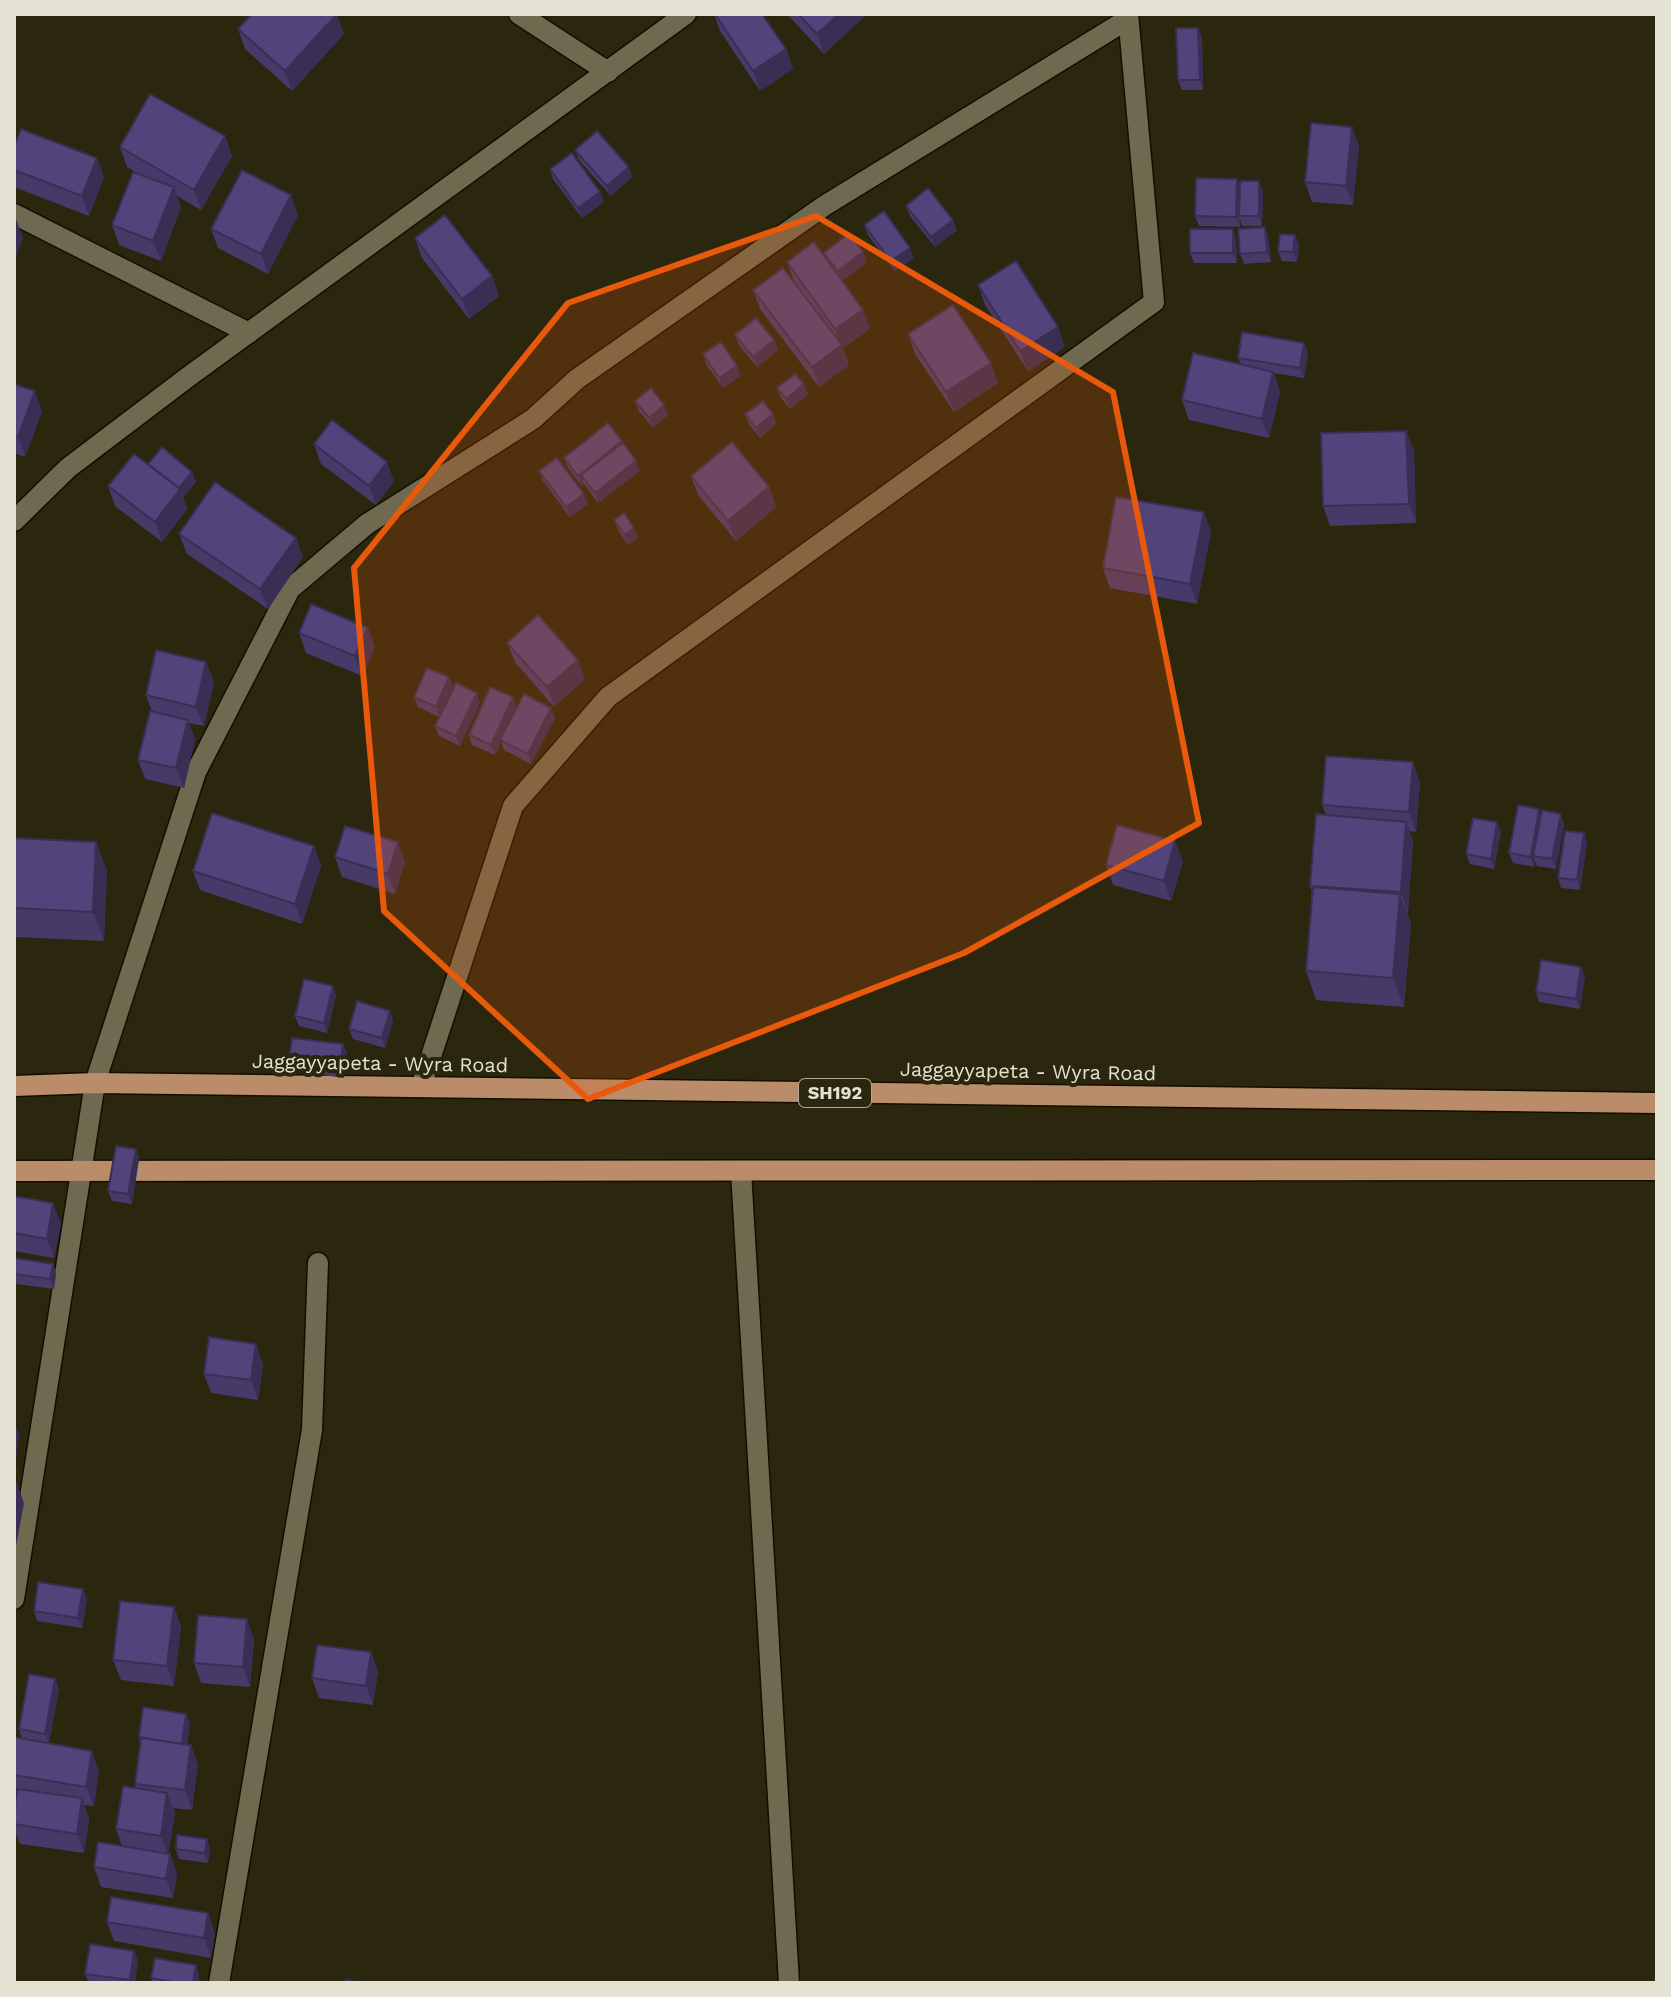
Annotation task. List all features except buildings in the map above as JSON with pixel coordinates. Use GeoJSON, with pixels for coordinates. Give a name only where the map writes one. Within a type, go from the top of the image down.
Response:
{"type":"FeatureCollection","features":[{"type":"Feature","properties":{"kind":"main road","name":"Jaggayyapeta - Wyra Road"},"geometry":{"type":"LineString","coordinates":[[14,1086],[95,1083],[1657,1103]]}},
{"type":"Feature","properties":{"kind":"main road"},"geometry":{"type":"LineString","coordinates":[[14,1171],[1657,1170]]}},
{"type":"Feature","properties":{"kind":"street"},"geometry":{"type":"LineString","coordinates":[[519,14],[608,72]]}},
{"type":"Feature","properties":{"kind":"street"},"geometry":{"type":"LineString","coordinates":[[14,521],[68,468],[686,14]]}},
{"type":"Feature","properties":{"kind":"street"},"geometry":{"type":"LineString","coordinates":[[14,1599],[95,1083],[196,772],[290,589],[367,524],[533,419],[577,379],[824,206],[1128,16],[1154,302],[608,697],[513,806],[421,1087]]}},
{"type":"Feature","properties":{"kind":"street"},"geometry":{"type":"LineString","coordinates":[[14,214],[249,333]]}},
{"type":"Feature","properties":{"kind":"street"},"geometry":{"type":"LineString","coordinates":[[741,1171],[789,1983]]}},
{"type":"Feature","properties":{"kind":"street"},"geometry":{"type":"LineString","coordinates":[[219,1983],[312,1430],[318,1263]]}},
{"type":"Feature","properties":{"kind":"highlighted area"},"geometry":{"type":"Polygon","coordinates":[[[816,216],[1113,392],[1199,823],[964,953],[588,1099],[384,911],[354,568],[568,303],[816,216]]]}}]}
